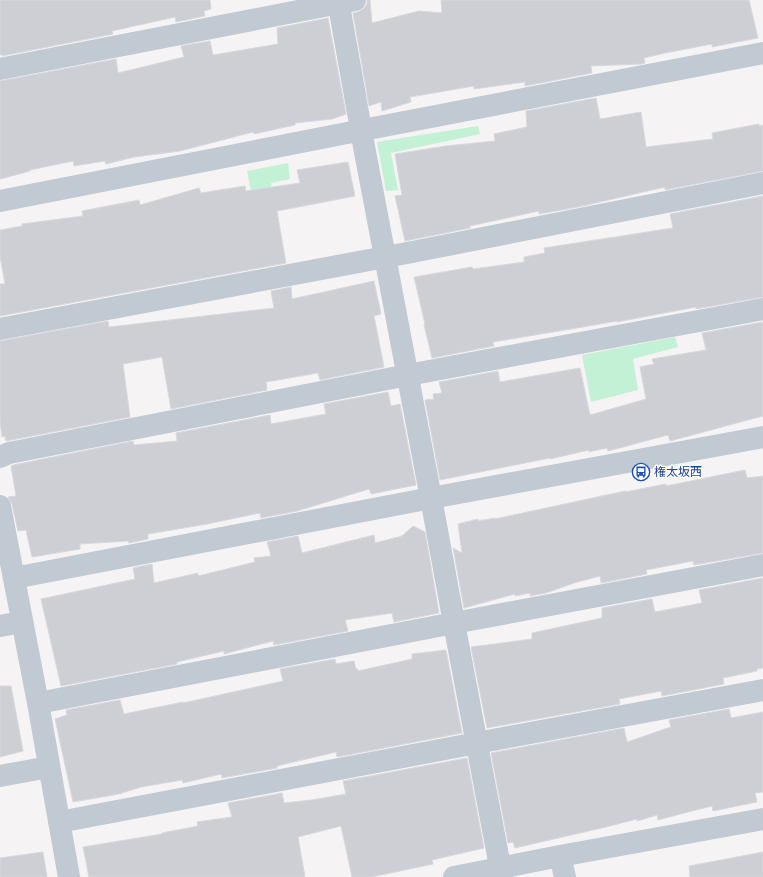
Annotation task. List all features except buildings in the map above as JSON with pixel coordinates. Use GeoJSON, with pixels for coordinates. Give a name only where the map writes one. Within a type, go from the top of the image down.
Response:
{"type":"FeatureCollection","features":[{"type":"Feature","properties":{"kind":"street"},"geometry":{"type":"LineString","coordinates":[[0,69],[344,1],[361,130],[432,498],[501,873]]}},
{"type":"Feature","properties":{"kind":"street"},"geometry":{"type":"LineString","coordinates":[[0,201],[763,53]]}},
{"type":"Feature","properties":{"kind":"street"},"geometry":{"type":"LineString","coordinates":[[0,329],[385,257],[763,183]]}},
{"type":"Feature","properties":{"kind":"street"},"geometry":{"type":"LineString","coordinates":[[0,457],[9,453],[408,375],[763,309]]}},
{"type":"Feature","properties":{"kind":"street"},"geometry":{"type":"LineString","coordinates":[[14,578],[432,498],[763,437]]}},
{"type":"Feature","properties":{"kind":"street"},"geometry":{"type":"LineString","coordinates":[[0,506],[38,703],[69,877]]}},
{"type":"Feature","properties":{"kind":"street"},"geometry":{"type":"LineString","coordinates":[[38,703],[763,565]]}},
{"type":"Feature","properties":{"kind":"street"},"geometry":{"type":"LineString","coordinates":[[0,626],[22,622]]}},
{"type":"Feature","properties":{"kind":"street"},"geometry":{"type":"LineString","coordinates":[[59,822],[763,690]]}},
{"type":"Feature","properties":{"kind":"street"},"geometry":{"type":"LineString","coordinates":[[0,776],[49,767]]}},
{"type":"Feature","properties":{"kind":"street"},"geometry":{"type":"LineString","coordinates":[[454,877],[501,873],[560,856],[763,820]]}},
{"type":"Feature","properties":{"kind":"street"},"geometry":{"type":"LineString","coordinates":[[560,856],[565,877]]}},
{"type":"Feature","properties":{"kind":"green space"},"geometry":{"type":"Polygon","coordinates":[[[478,126],[480,134],[391,153],[398,190],[386,191],[377,142],[478,126]]]}},
{"type":"Feature","properties":{"kind":"green space"},"geometry":{"type":"Polygon","coordinates":[[[288,163],[290,179],[271,183],[275,211],[256,216],[247,171],[288,163]]]}},
{"type":"Feature","properties":{"kind":"green space"},"geometry":{"type":"Polygon","coordinates":[[[675,337],[678,347],[633,359],[638,390],[591,402],[582,355],[675,337]]]}},
{"type":"Feature","properties":{"kind":"place","name":"権太坂西"},"geometry":{"type":"Point","coordinates":[641,472]}}]}
